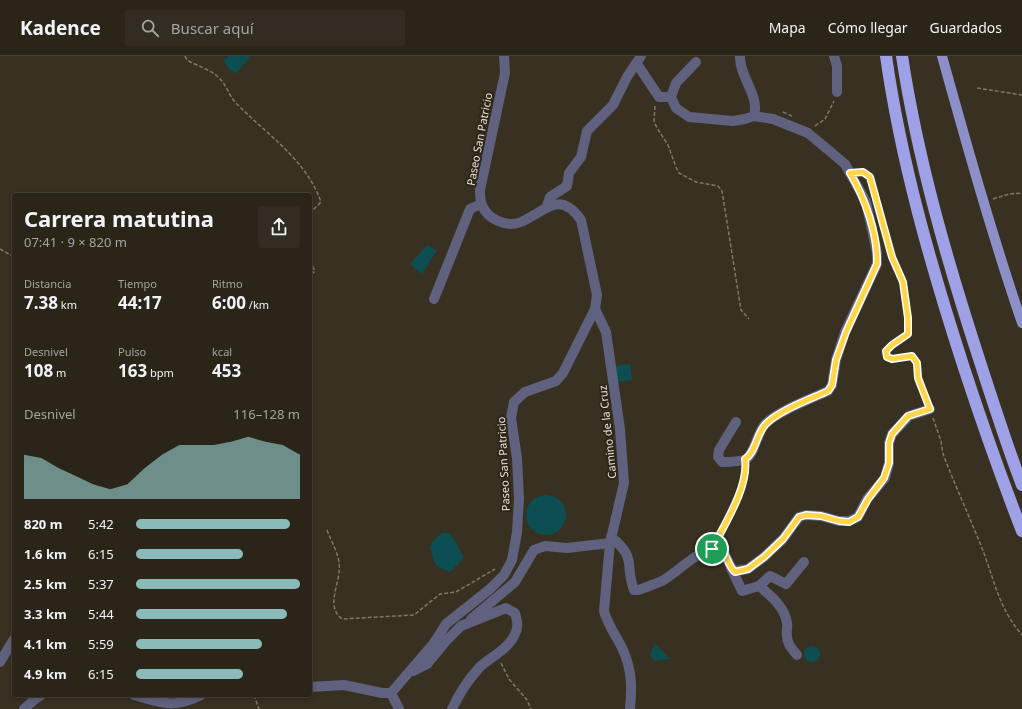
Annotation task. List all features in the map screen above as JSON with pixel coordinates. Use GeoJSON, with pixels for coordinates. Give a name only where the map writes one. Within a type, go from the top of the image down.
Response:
{"type":"FeatureCollection","features":[{"type":"Feature","properties":{"kind":"highway"},"geometry":{"type":"LineString","coordinates":[[886,56],[892,99],[912,192],[941,298],[998,470],[1022,531]]}},
{"type":"Feature","properties":{"kind":"highway"},"geometry":{"type":"LineString","coordinates":[[902,56],[908,94],[929,189],[957,292],[1022,486]]}},
{"type":"Feature","properties":{"kind":"main road"},"geometry":{"type":"LineString","coordinates":[[942,56],[983,201],[1022,323]]}},
{"type":"Feature","properties":{"kind":"street","name":"Paseo San Patricio"},"geometry":{"type":"LineString","coordinates":[[481,204],[480,190],[505,73],[504,56]]}},
{"type":"Feature","properties":{"kind":"street"},"geometry":{"type":"LineString","coordinates":[[740,56],[743,73],[756,103],[754,116]]}},
{"type":"Feature","properties":{"kind":"street"},"geometry":{"type":"LineString","coordinates":[[834,56],[837,66],[837,92]]}},
{"type":"Feature","properties":{"kind":"street"},"geometry":{"type":"LineString","coordinates":[[434,299],[470,209],[481,204],[484,210],[495,220],[506,224],[520,223],[547,206],[550,198],[567,186],[569,173],[581,157],[587,131],[613,105],[627,77],[639,60],[658,97],[671,97]]}},
{"type":"Feature","properties":{"kind":"street"},"geometry":{"type":"LineString","coordinates":[[696,62],[676,83],[671,97],[676,108],[689,117],[733,121],[754,116],[773,119],[808,133],[845,164],[866,202],[877,253],[877,264],[846,332],[836,360],[832,385],[828,391],[776,416],[765,424],[758,435],[750,456],[745,459],[722,462],[718,456],[719,450],[736,422]]}},
{"type":"Feature","properties":{"kind":"street","name":"Camino de la Cruz"},"geometry":{"type":"LineString","coordinates":[[547,206],[562,204],[574,210],[582,220],[597,295],[595,308],[606,332],[620,429],[624,483],[611,540],[604,611],[607,622],[623,650],[631,672],[630,709]]}},
{"type":"Feature","properties":{"kind":"street","name":"Paseo San Patricio"},"geometry":{"type":"LineString","coordinates":[[391,692],[434,643],[446,624],[490,589],[504,575],[512,560],[517,532],[519,499],[517,458],[511,418],[514,402],[525,392],[556,381],[563,373],[595,308]]}},
{"type":"Feature","properties":{"kind":"street"},"geometry":{"type":"LineString","coordinates":[[731,568],[735,572],[748,569],[783,539],[799,517],[806,515],[821,516],[849,522],[858,517],[868,499],[884,478],[889,463],[889,443],[892,434],[908,416],[930,409]]}},
{"type":"Feature","properties":{"kind":"street"},"geometry":{"type":"LineString","coordinates":[[409,673],[427,664],[462,626],[515,582],[534,550],[545,546],[567,548],[611,540],[621,545],[628,554],[634,590],[639,590],[663,580],[686,562],[712,549],[722,550],[725,554],[742,591],[759,586],[770,576],[786,584],[804,562]]}},
{"type":"Feature","properties":{"kind":"street"},"geometry":{"type":"LineString","coordinates":[[759,586],[775,599],[785,614],[788,623],[787,636],[789,645],[797,655]]}},
{"type":"Feature","properties":{"kind":"street"},"geometry":{"type":"LineString","coordinates":[[452,709],[460,692],[479,668],[509,643],[516,634],[517,622],[515,613],[506,608],[462,626]]}},
{"type":"Feature","properties":{"kind":"street"},"geometry":{"type":"LineString","coordinates":[[0,662],[12,642]]}},
{"type":"Feature","properties":{"kind":"street"},"geometry":{"type":"LineString","coordinates":[[312,687],[344,685],[382,693],[391,692],[399,709]]}},
{"type":"Feature","properties":{"kind":"street"},"geometry":{"type":"LineString","coordinates":[[24,709],[37,697]]}},
{"type":"Feature","properties":{"kind":"street"},"geometry":{"type":"LineString","coordinates":[[140,697],[162,705],[175,707],[198,697]]}},
{"type":"Feature","properties":{"kind":"path"},"geometry":{"type":"LineString","coordinates":[[185,56],[187,60],[216,75],[225,83],[234,101],[257,124],[282,145],[304,169],[317,189],[321,202],[312,211]]}},
{"type":"Feature","properties":{"kind":"path"},"geometry":{"type":"LineString","coordinates":[[977,88],[1022,95]]}},
{"type":"Feature","properties":{"kind":"path"},"geometry":{"type":"LineString","coordinates":[[811,126],[816,126],[825,119],[833,104],[837,92]]}},
{"type":"Feature","properties":{"kind":"path"},"geometry":{"type":"LineString","coordinates":[[658,97],[654,110],[654,121],[668,145],[679,173],[696,182],[718,186],[722,190],[740,310],[749,319]]}},
{"type":"Feature","properties":{"kind":"path"},"geometry":{"type":"LineString","coordinates":[[780,112],[795,117]]}},
{"type":"Feature","properties":{"kind":"path"},"geometry":{"type":"LineString","coordinates":[[850,173],[863,172],[870,177],[892,257],[903,282],[908,318],[908,334],[886,351],[887,357],[892,359],[912,356],[917,363],[918,378],[941,441],[943,454],[984,555],[996,593],[1010,622],[1022,635]]}},
{"type":"Feature","properties":{"kind":"path"},"geometry":{"type":"LineString","coordinates":[[983,201],[1009,194],[1022,193]]}},
{"type":"Feature","properties":{"kind":"path"},"geometry":{"type":"LineString","coordinates":[[0,249],[12,256]]}},
{"type":"Feature","properties":{"kind":"path"},"geometry":{"type":"LineString","coordinates":[[312,264],[316,271],[312,274]]}},
{"type":"Feature","properties":{"kind":"path"},"geometry":{"type":"LineString","coordinates":[[712,549],[741,491],[746,467],[745,459]]}},
{"type":"Feature","properties":{"kind":"path"},"geometry":{"type":"LineString","coordinates":[[328,530],[339,561],[340,571],[333,605],[336,614],[342,619],[414,616],[440,594],[456,592],[497,569]]}},
{"type":"Feature","properties":{"kind":"path"},"geometry":{"type":"LineString","coordinates":[[496,654],[509,679],[527,700],[531,709]]}},
{"type":"Feature","properties":{"kind":"path"},"geometry":{"type":"LineString","coordinates":[[255,697],[259,709]]}},
{"type":"Feature","properties":{"kind":"water"},"geometry":{"type":"Polygon","coordinates":[[[228,56],[249,56],[249,58],[237,73],[231,70],[225,63],[224,61],[228,56]]]}},
{"type":"Feature","properties":{"kind":"water"},"geometry":{"type":"Polygon","coordinates":[[[427,245],[437,250],[422,274],[410,264],[427,245]]]}},
{"type":"Feature","properties":{"kind":"water"},"geometry":{"type":"Polygon","coordinates":[[[630,364],[632,380],[617,382],[615,366],[630,364]]]}},
{"type":"Feature","properties":{"kind":"water"},"geometry":{"type":"Polygon","coordinates":[[[550,495],[557,498],[563,504],[566,515],[565,523],[557,532],[550,535],[542,535],[535,532],[527,523],[526,511],[529,504],[538,496],[550,495]]]}},
{"type":"Feature","properties":{"kind":"water"},"geometry":{"type":"Polygon","coordinates":[[[442,533],[449,533],[453,537],[464,558],[450,572],[440,568],[436,564],[430,548],[433,541],[442,533]]]}},
{"type":"Feature","properties":{"kind":"water"},"geometry":{"type":"Polygon","coordinates":[[[655,643],[670,659],[654,661],[650,655],[655,643]]]}},
{"type":"Feature","properties":{"kind":"water"},"geometry":{"type":"Polygon","coordinates":[[[812,646],[818,648],[820,654],[818,660],[812,662],[806,660],[804,654],[806,648],[812,646]]]}},
{"type":"Feature","properties":{"kind":"route"},"geometry":{"type":"LineString","coordinates":[[863,172],[870,177],[892,257],[903,282],[905,293],[908,334],[886,351],[887,357],[892,359],[912,356],[917,363],[918,378],[930,409],[908,416],[892,434],[889,443],[889,463],[884,478],[868,499],[858,517],[849,522],[821,516],[806,515],[799,517],[783,539],[764,557],[748,569],[735,572],[731,568],[722,550],[712,549],[741,491],[746,467],[745,459],[750,456],[758,435],[765,424],[776,416],[828,391],[832,385],[836,360],[846,332],[877,264],[877,253],[866,202],[850,173],[863,172]]}}]}
